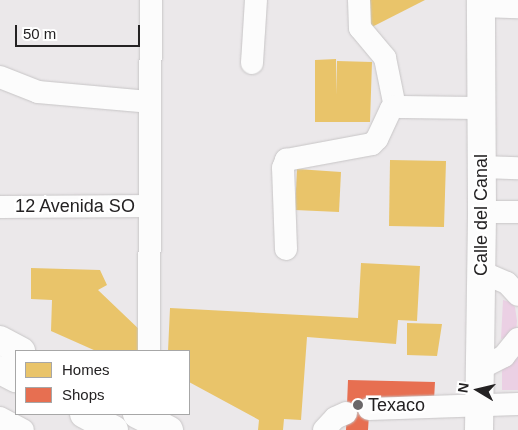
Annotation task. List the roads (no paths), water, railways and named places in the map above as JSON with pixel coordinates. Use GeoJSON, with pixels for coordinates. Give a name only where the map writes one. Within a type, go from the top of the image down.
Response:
{"type":"FeatureCollection","features":[{"type":"Feature","properties":{"kind":"main road","name":"Calle del Canal"},"geometry":{"type":"LineString","coordinates":[[478,417],[482,212],[481,3]]}},
{"type":"Feature","properties":{"kind":"main road"},"geometry":{"type":"LineString","coordinates":[[0,340],[19,350]]}},
{"type":"Feature","properties":{"kind":"main road"},"geometry":{"type":"LineString","coordinates":[[0,370],[15,378]]}},
{"type":"Feature","properties":{"kind":"main road"},"geometry":{"type":"LineString","coordinates":[[86,415],[114,430]]}},
{"type":"Feature","properties":{"kind":"main road"},"geometry":{"type":"LineString","coordinates":[[464,430],[478,417]]}},
{"type":"Feature","properties":{"kind":"street"},"geometry":{"type":"LineString","coordinates":[[149,350],[151,0]]}},
{"type":"Feature","properties":{"kind":"street"},"geometry":{"type":"LineString","coordinates":[[252,63],[256,0]]}},
{"type":"Feature","properties":{"kind":"street"},"geometry":{"type":"LineString","coordinates":[[359,0],[360,28],[385,58],[395,108]]}},
{"type":"Feature","properties":{"kind":"street"},"geometry":{"type":"LineString","coordinates":[[481,3],[518,7]]}},
{"type":"Feature","properties":{"kind":"street"},"geometry":{"type":"LineString","coordinates":[[0,77],[38,92],[149,102]]}},
{"type":"Feature","properties":{"kind":"street"},"geometry":{"type":"LineString","coordinates":[[286,249],[283,168],[286,160],[372,144],[377,139],[391,109],[482,108]]}},
{"type":"Feature","properties":{"kind":"street"},"geometry":{"type":"LineString","coordinates":[[482,167],[518,168]]}},
{"type":"Feature","properties":{"kind":"street","name":"12 Avenida SO"},"geometry":{"type":"LineString","coordinates":[[0,207],[150,206]]}},
{"type":"Feature","properties":{"kind":"street"},"geometry":{"type":"LineString","coordinates":[[482,212],[518,212]]}},
{"type":"Feature","properties":{"kind":"street"},"geometry":{"type":"LineString","coordinates":[[481,272],[507,283],[518,295]]}},
{"type":"Feature","properties":{"kind":"street"},"geometry":{"type":"LineString","coordinates":[[479,369],[504,356],[518,339]]}},
{"type":"Feature","properties":{"kind":"street"},"geometry":{"type":"LineString","coordinates":[[369,409],[478,417],[518,404]]}},
{"type":"Feature","properties":{"kind":"street"},"geometry":{"type":"LineString","coordinates":[[324,430],[326,425],[335,418],[346,413]]}},
{"type":"Feature","properties":{"kind":"street"},"geometry":{"type":"LineString","coordinates":[[0,418],[23,430]]}},
{"type":"Feature","properties":{"kind":"place","name":"Texaco"},"geometry":{"type":"Point","coordinates":[358,405]}}]}
